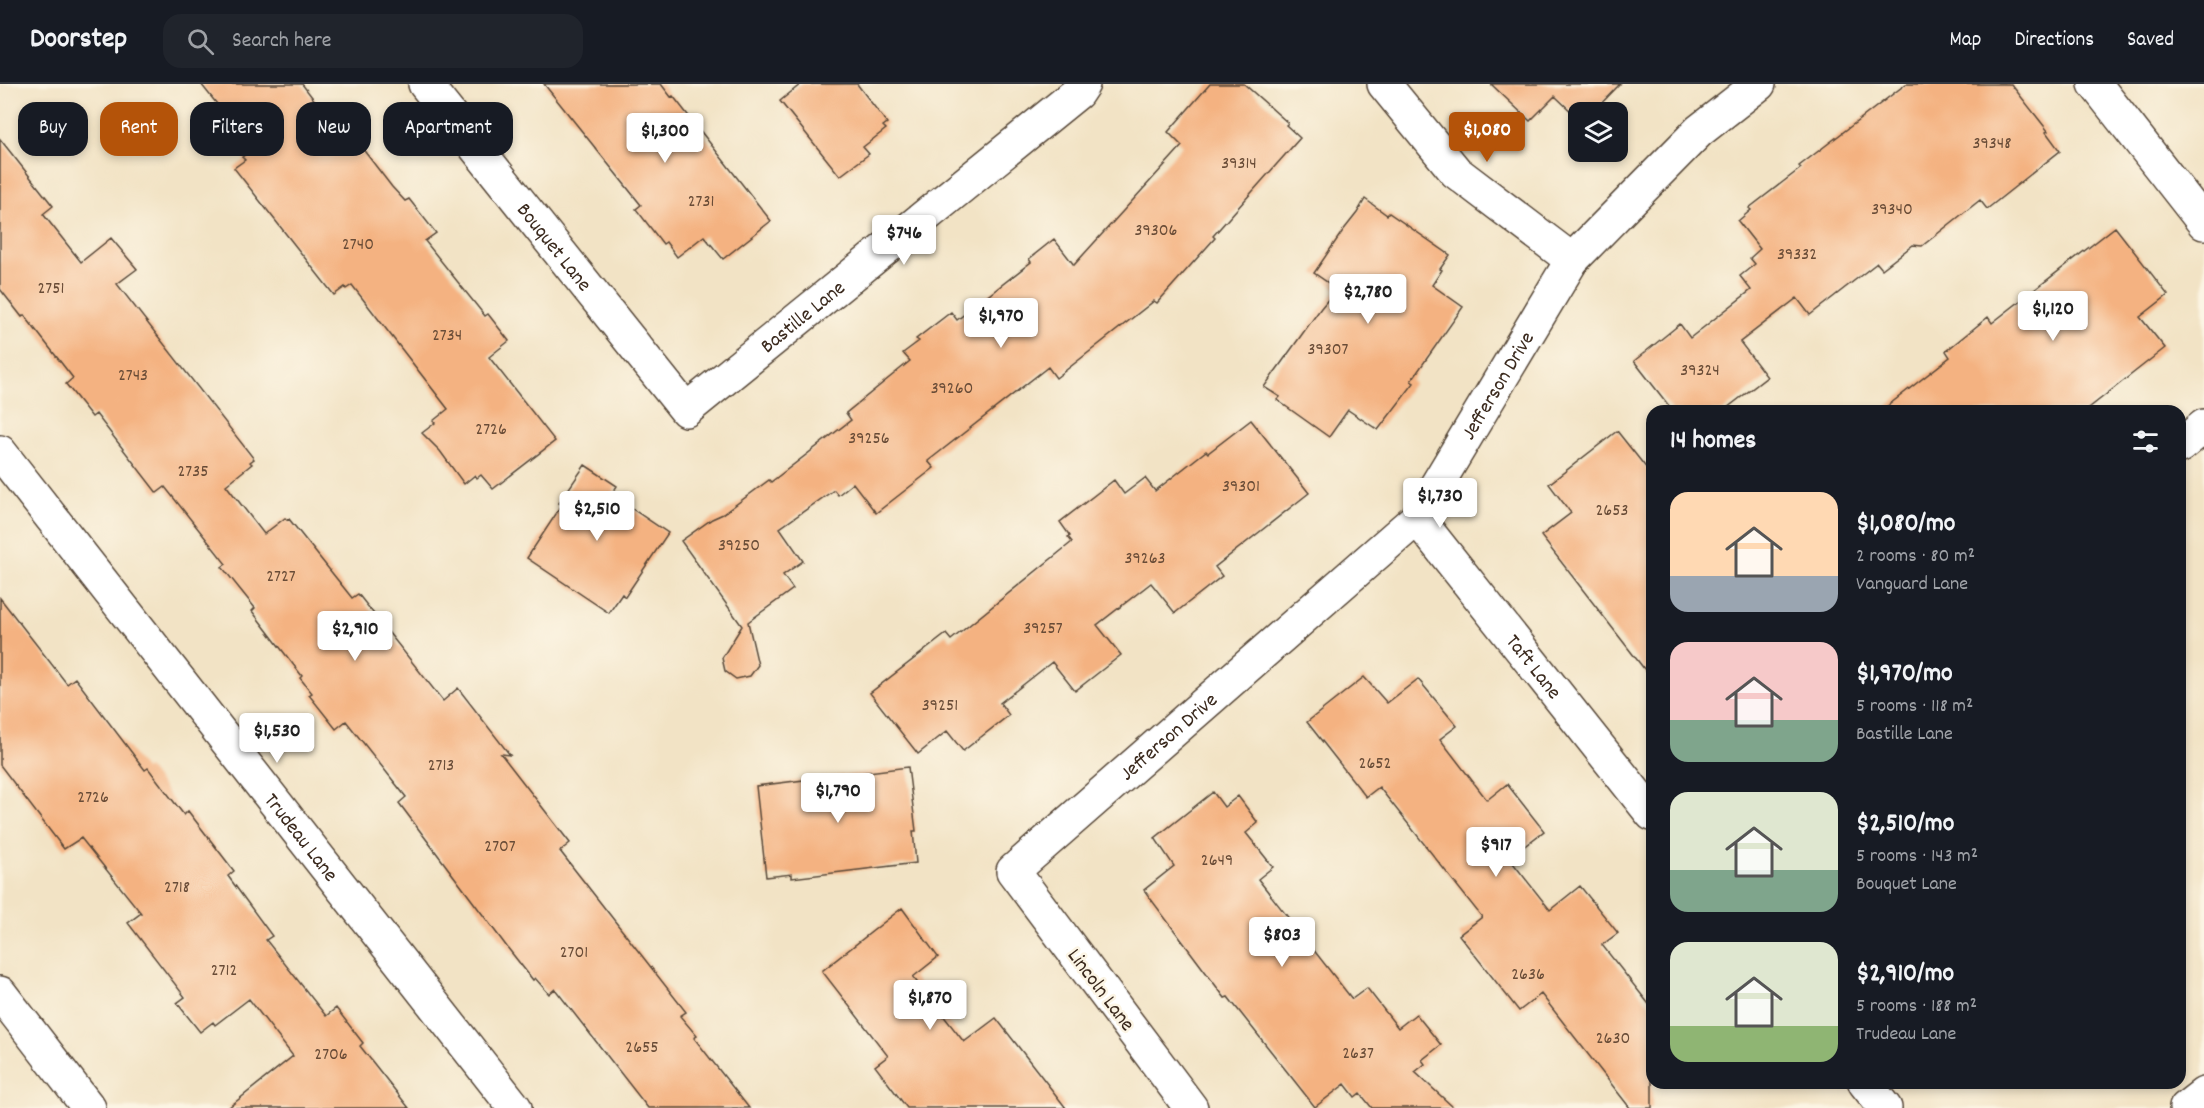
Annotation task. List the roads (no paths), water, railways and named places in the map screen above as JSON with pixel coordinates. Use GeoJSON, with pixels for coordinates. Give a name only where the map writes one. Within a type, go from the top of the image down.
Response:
{"type":"FeatureCollection","features":[{"type":"Feature","properties":{"kind":"street","name":"Bouquet Lane"},"geometry":{"type":"LineString","coordinates":[[425,84],[686,410]]}},
{"type":"Feature","properties":{"kind":"street","name":"Bastille Lane"},"geometry":{"type":"LineString","coordinates":[[686,410],[1077,93],[1083,84]]}},
{"type":"Feature","properties":{"kind":"street"},"geometry":{"type":"LineString","coordinates":[[1384,84],[1456,172],[1572,260]]}},
{"type":"Feature","properties":{"kind":"street","name":"Jefferson Drive"},"geometry":{"type":"LineString","coordinates":[[1013,871],[1417,518],[1572,260],[1699,131],[1759,84]]}},
{"type":"Feature","properties":{"kind":"street"},"geometry":{"type":"LineString","coordinates":[[2095,84],[2204,223]]}},
{"type":"Feature","properties":{"kind":"street"},"geometry":{"type":"LineString","coordinates":[[2186,441],[2204,426]]}},
{"type":"Feature","properties":{"kind":"street","name":"Trudeau Lane"},"geometry":{"type":"LineString","coordinates":[[0,452],[514,1108]]}},
{"type":"Feature","properties":{"kind":"street","name":"Taft Lane"},"geometry":{"type":"LineString","coordinates":[[1417,518],[1646,806]]}},
{"type":"Feature","properties":{"kind":"street","name":"Lincoln Lane"},"geometry":{"type":"LineString","coordinates":[[1013,871],[1191,1108]]}},
{"type":"Feature","properties":{"kind":"street"},"geometry":{"type":"LineString","coordinates":[[0,993],[89,1108]]}},
{"type":"Feature","properties":{"kind":"street"},"geometry":{"type":"LineString","coordinates":[[1870,1089],[1885,1108]]}},
{"type":"Feature","properties":{"kind":"street"},"geometry":{"type":"LineString","coordinates":[[2186,1108],[2204,1094]]}}]}
